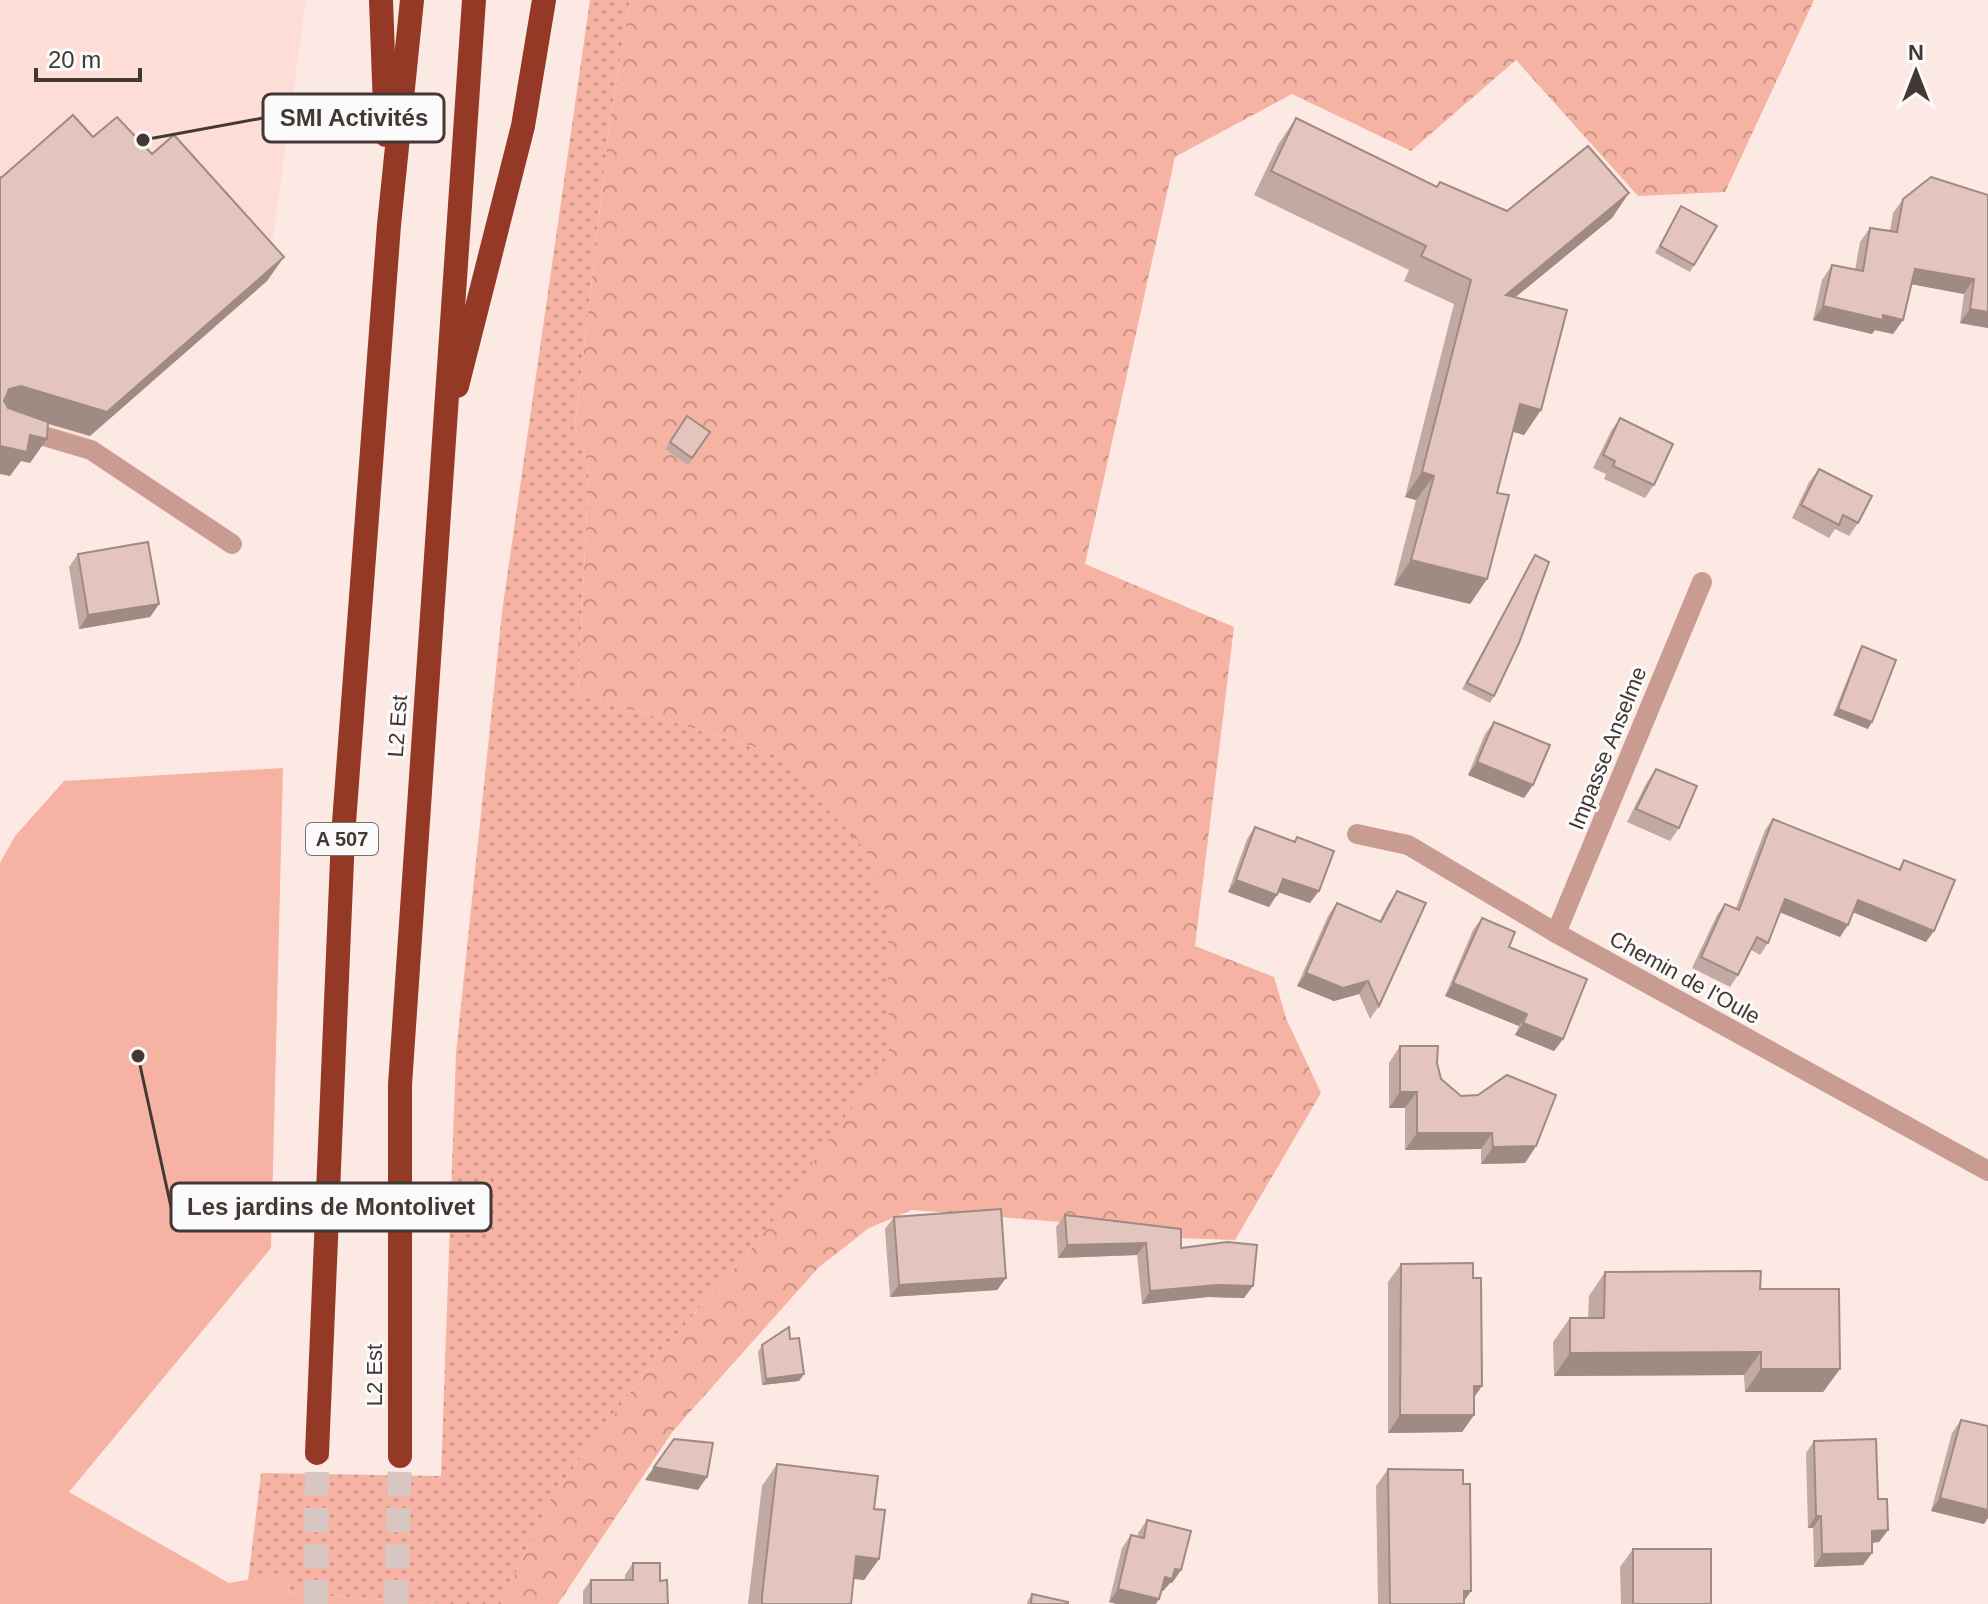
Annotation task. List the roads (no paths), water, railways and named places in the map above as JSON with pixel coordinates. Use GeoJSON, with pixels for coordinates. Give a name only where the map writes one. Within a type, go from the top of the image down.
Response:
{"type":"FeatureCollection","features":[{"type":"Feature","properties":{"kind":"highway"},"geometry":{"type":"LineString","coordinates":[[381,0],[389,225]]}},
{"type":"Feature","properties":{"kind":"highway","name":"L2 Est"},"geometry":{"type":"LineString","coordinates":[[317,1453],[343,836],[389,225],[412,0]]}},
{"type":"Feature","properties":{"kind":"highway","name":"L2 Est"},"geometry":{"type":"LineString","coordinates":[[400,1456],[400,1085],[474,0]]}},
{"type":"Feature","properties":{"kind":"highway"},"geometry":{"type":"LineString","coordinates":[[442,442],[523,126],[544,0]]}},
{"type":"Feature","properties":{"kind":"street"},"geometry":{"type":"LineString","coordinates":[[0,423],[91,450],[232,544]]}},
{"type":"Feature","properties":{"kind":"street","name":"Impasse Anselme"},"geometry":{"type":"LineString","coordinates":[[1556,933],[1702,582]]}},
{"type":"Feature","properties":{"kind":"street","name":"Chemin de l'Oule"},"geometry":{"type":"LineString","coordinates":[[1357,834],[1408,845],[1556,933],[1988,1171]]}},
{"type":"Feature","properties":{"kind":"tunnel"},"geometry":{"type":"LineString","coordinates":[[316,1604],[317,1453]]}},
{"type":"Feature","properties":{"kind":"tunnel"},"geometry":{"type":"LineString","coordinates":[[396,1604],[400,1456]]}},
{"type":"Feature","properties":{"kind":"place","name":"SMI Activités"},"geometry":{"type":"Point","coordinates":[143,140]}},
{"type":"Feature","properties":{"kind":"place","name":"Les jardins de Montolivet"},"geometry":{"type":"Point","coordinates":[138,1056]}}]}
